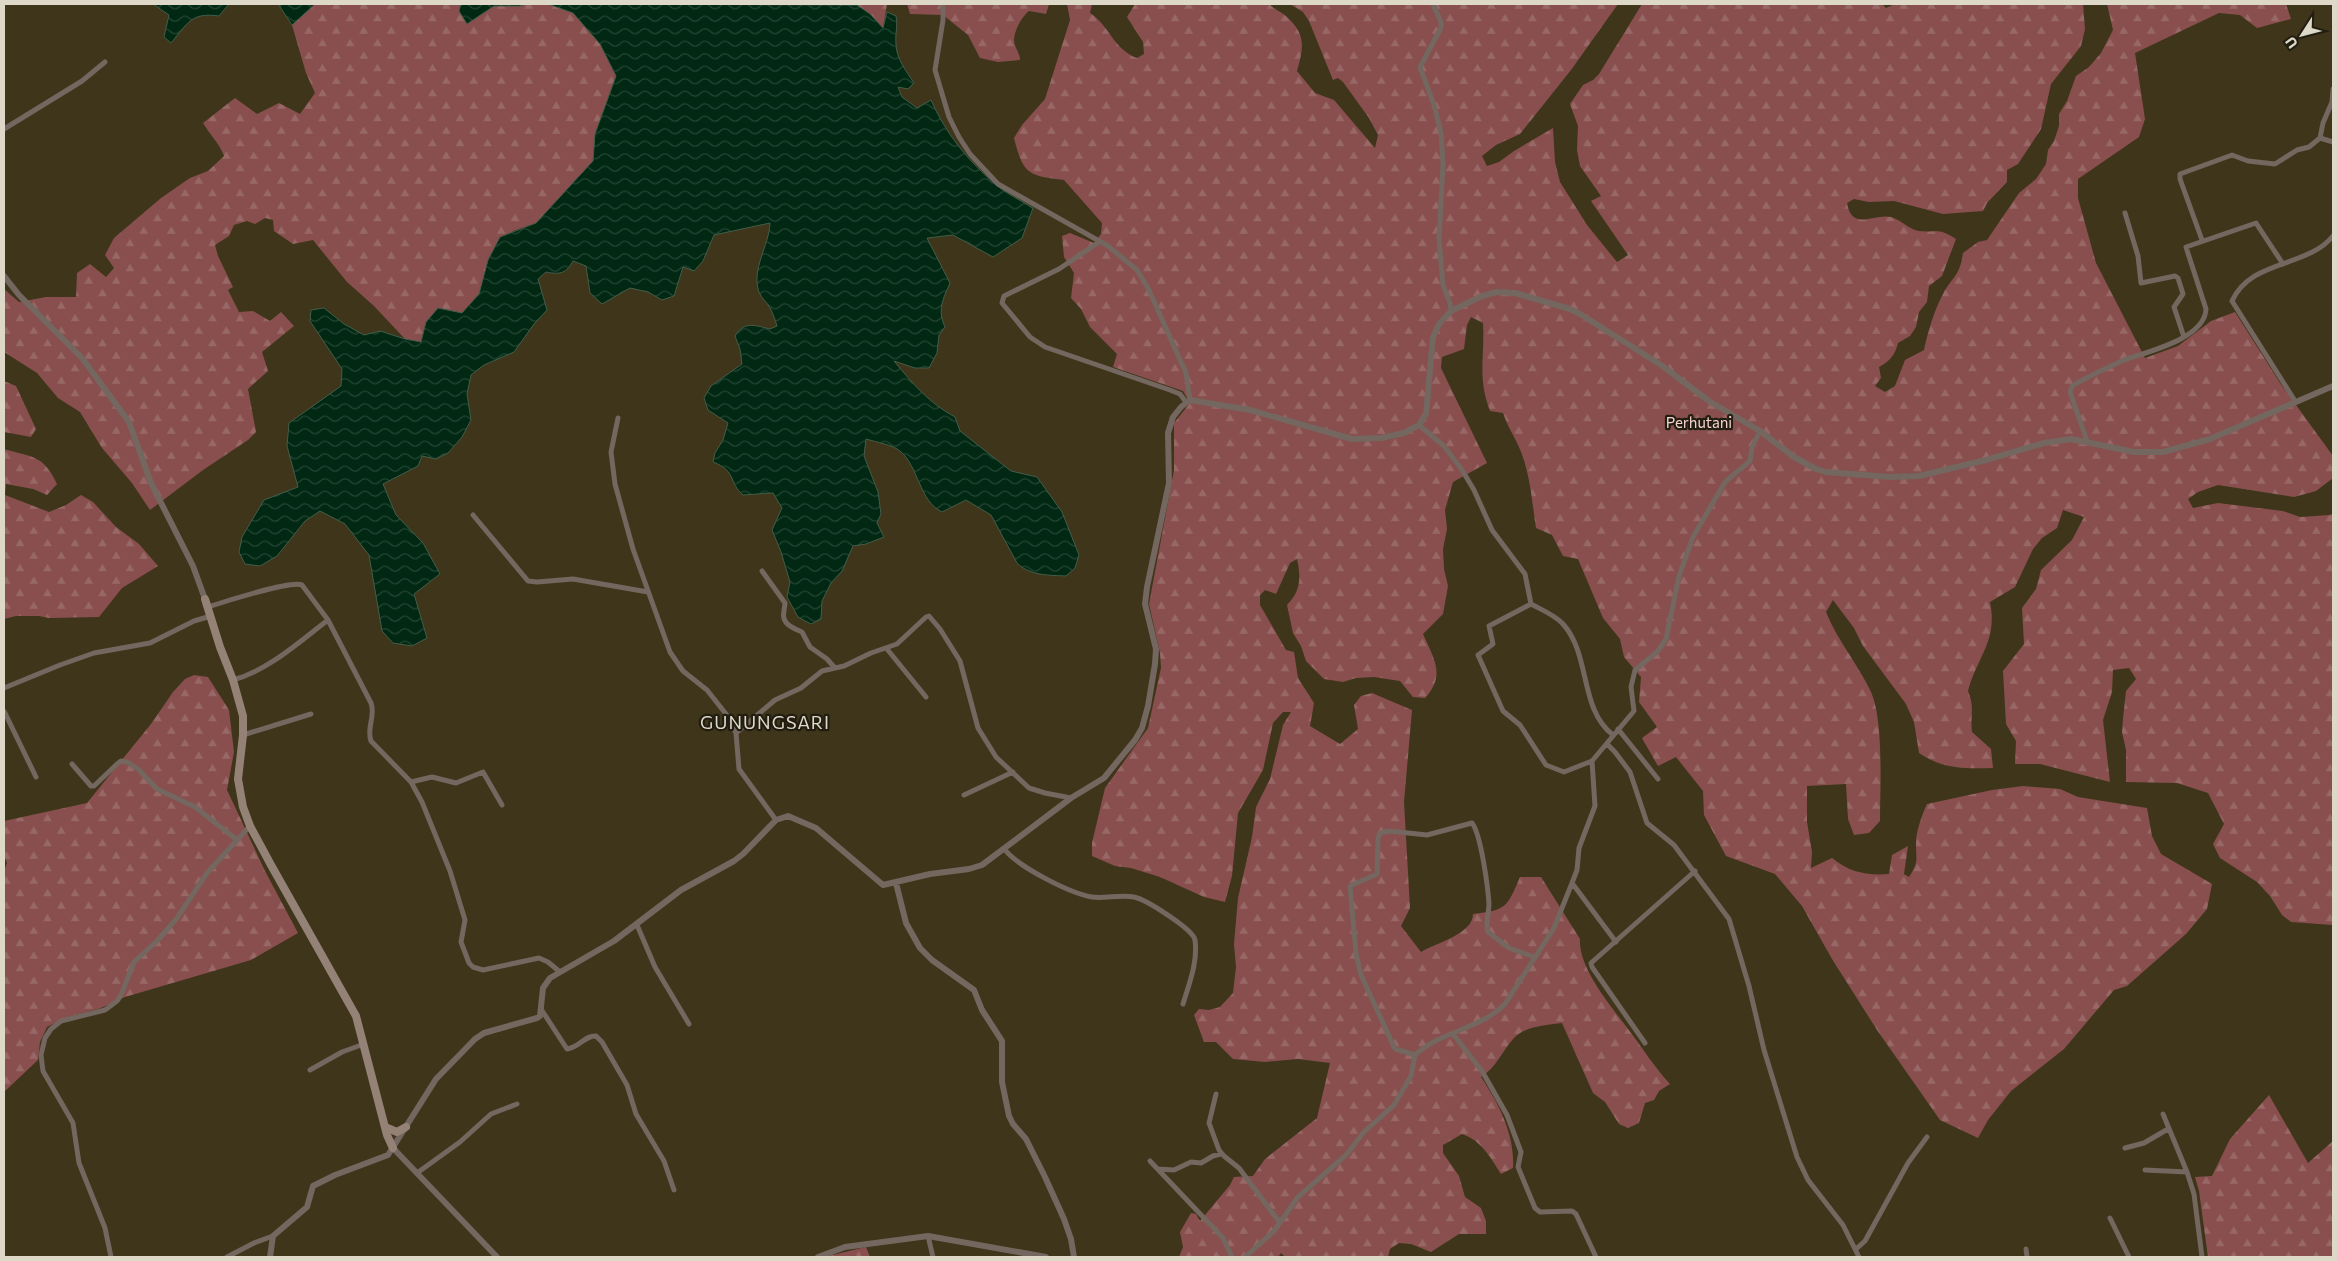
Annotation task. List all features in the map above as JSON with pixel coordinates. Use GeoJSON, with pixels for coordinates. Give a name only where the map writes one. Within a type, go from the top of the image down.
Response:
{"type":"FeatureCollection","features":[{"type":"Feature","properties":{"kind":"main road"},"geometry":{"type":"LineString","coordinates":[[207,603],[243,716],[243,735],[238,779],[239,792],[250,826],[305,929],[351,1005],[359,1022],[385,1127],[393,1148]]}},
{"type":"Feature","properties":{"kind":"main road"},"geometry":{"type":"LineString","coordinates":[[385,1127],[397,1132],[406,1127]]}},
{"type":"Feature","properties":{"kind":"street"},"geometry":{"type":"LineString","coordinates":[[227,1257],[254,1243],[273,1236],[307,1207],[313,1186],[335,1175],[384,1159],[393,1148],[442,1070],[475,1039],[484,1034],[534,1020],[540,1016],[545,984],[560,972],[594,954],[637,925],[681,890],[744,854],[776,820],[788,816],[816,828],[882,885],[930,874],[977,868],[1005,850],[1071,798],[1104,778],[1134,740],[1145,718],[1155,664],[1156,649],[1146,611],[1147,588],[1169,483],[1170,424],[1188,401],[1186,372],[1142,277],[1129,263],[1099,242],[1012,194],[998,184],[970,154],[954,129],[934,64],[943,20],[943,4]]}},
{"type":"Feature","properties":{"kind":"street"},"geometry":{"type":"LineString","coordinates":[[1433,4],[1442,22],[1442,28],[1420,67],[1434,105],[1441,133],[1442,164],[1439,239],[1443,285],[1451,311]]}},
{"type":"Feature","properties":{"kind":"street"},"geometry":{"type":"LineString","coordinates":[[4,130],[82,81],[105,62]]}},
{"type":"Feature","properties":{"kind":"street"},"geometry":{"type":"LineString","coordinates":[[2202,240],[2180,179],[2180,174],[2232,155],[2248,161],[2275,164],[2297,150],[2309,147],[2320,138],[2323,123],[2332,102],[2333,88]]}},
{"type":"Feature","properties":{"kind":"street"},"geometry":{"type":"LineString","coordinates":[[2320,138],[2333,142]]}},
{"type":"Feature","properties":{"kind":"street"},"geometry":{"type":"LineString","coordinates":[[2125,213],[2138,256],[2141,283],[2176,276],[2178,278],[2183,294],[2174,307],[2184,337]]}},
{"type":"Feature","properties":{"kind":"street"},"geometry":{"type":"LineString","coordinates":[[2086,441],[2070,392],[2072,386],[2124,361],[2184,337],[2201,321],[2206,313],[2186,248],[2202,240],[2256,223],[2283,264]]}},
{"type":"Feature","properties":{"kind":"street"},"geometry":{"type":"LineString","coordinates":[[2295,400],[2232,301],[2235,294],[2248,281],[2268,268],[2283,264],[2318,249],[2333,236]]}},
{"type":"Feature","properties":{"kind":"street"},"geometry":{"type":"LineString","coordinates":[[1099,242],[1059,269],[1004,296],[1002,303],[1030,337],[1045,347],[1170,390],[1180,394],[1188,401],[1250,410],[1352,439],[1381,438],[1404,433],[1419,425],[1426,414],[1434,333],[1451,311],[1482,296],[1505,292],[1525,295],[1570,310],[1661,365],[1709,401],[1760,431],[1794,457],[1816,469],[1890,477],[1918,476],[2057,440],[2086,441],[2134,452],[2163,452],[2210,439],[2295,400],[2333,386]]}},
{"type":"Feature","properties":{"kind":"street"},"geometry":{"type":"LineString","coordinates":[[4,276],[19,295],[82,358],[129,422],[151,483],[192,566],[207,603],[300,583],[328,620],[371,703],[374,712],[369,732],[371,741],[411,782],[422,802],[450,871],[465,920],[461,942],[469,963],[473,967],[483,970],[539,958],[548,962],[560,972]]}},
{"type":"Feature","properties":{"kind":"street"},"geometry":{"type":"LineString","coordinates":[[618,418],[611,452],[615,484],[648,592],[670,652],[678,665],[718,703],[736,733],[739,769],[776,820]]}},
{"type":"Feature","properties":{"kind":"street"},"geometry":{"type":"LineString","coordinates":[[1419,425],[1444,446],[1462,470],[1478,498],[1492,530],[1525,574],[1531,604]]}},
{"type":"Feature","properties":{"kind":"street"},"geometry":{"type":"LineString","coordinates":[[1531,604],[1490,626],[1492,644],[1478,655],[1503,711],[1520,725],[1546,765],[1564,772],[1592,761],[1634,711],[1631,687],[1635,670],[1657,652],[1668,634],[1679,576],[1693,537],[1725,482],[1750,461],[1752,447],[1760,431]]}},
{"type":"Feature","properties":{"kind":"street"},"geometry":{"type":"LineString","coordinates":[[473,515],[528,581],[574,580],[648,592]]}},
{"type":"Feature","properties":{"kind":"street"},"geometry":{"type":"LineString","coordinates":[[762,571],[785,603],[786,623],[792,629],[802,632],[810,647],[827,659],[835,668]]}},
{"type":"Feature","properties":{"kind":"street"},"geometry":{"type":"LineString","coordinates":[[1531,604],[1552,615],[1570,633],[1598,720],[1613,735]]}},
{"type":"Feature","properties":{"kind":"street"},"geometry":{"type":"LineString","coordinates":[[4,688],[60,664],[94,654],[150,643],[189,624],[211,616]]}},
{"type":"Feature","properties":{"kind":"street"},"geometry":{"type":"LineString","coordinates":[[736,733],[775,700],[801,688],[822,671],[844,666],[871,653],[887,649],[897,644],[926,617],[932,618],[960,661],[982,736],[996,757],[1030,788],[1071,798]]}},
{"type":"Feature","properties":{"kind":"street"},"geometry":{"type":"LineString","coordinates":[[233,680],[252,673],[277,658],[328,620]]}},
{"type":"Feature","properties":{"kind":"street"},"geometry":{"type":"LineString","coordinates":[[887,649],[926,697]]}},
{"type":"Feature","properties":{"kind":"street"},"geometry":{"type":"LineString","coordinates":[[4,711],[36,777]]}},
{"type":"Feature","properties":{"kind":"street"},"geometry":{"type":"LineString","coordinates":[[243,735],[311,714]]}},
{"type":"Feature","properties":{"kind":"street"},"geometry":{"type":"LineString","coordinates":[[1618,729],[1658,779]]}},
{"type":"Feature","properties":{"kind":"street"},"geometry":{"type":"LineString","coordinates":[[1607,744],[1630,772],[1646,823],[1674,845],[1695,871],[1731,924],[1749,986],[1764,1050],[1802,1170],[1839,1220],[1859,1257]]}},
{"type":"Feature","properties":{"kind":"street"},"geometry":{"type":"LineString","coordinates":[[72,764],[91,786],[94,786],[121,761],[127,762],[138,769],[157,789],[195,808],[236,839]]}},
{"type":"Feature","properties":{"kind":"street"},"geometry":{"type":"LineString","coordinates":[[1245,1257],[1280,1223],[1298,1196],[1346,1155],[1364,1132],[1394,1105],[1411,1076],[1415,1055],[1438,1040],[1497,1012],[1505,1004],[1554,928],[1577,870],[1579,848],[1595,806],[1592,761]]}},
{"type":"Feature","properties":{"kind":"street"},"geometry":{"type":"LineString","coordinates":[[411,782],[432,777],[456,783],[483,772],[502,805]]}},
{"type":"Feature","properties":{"kind":"street"},"geometry":{"type":"LineString","coordinates":[[964,795],[1013,772]]}},
{"type":"Feature","properties":{"kind":"street"},"geometry":{"type":"LineString","coordinates":[[1415,1055],[1396,1048],[1376,1010],[1358,965],[1350,886],[1377,874],[1378,838],[1380,833],[1389,831],[1427,835],[1472,822],[1479,842],[1486,878],[1489,905],[1488,932],[1509,948],[1534,957]]}},
{"type":"Feature","properties":{"kind":"street"},"geometry":{"type":"LineString","coordinates":[[111,1257],[104,1228],[78,1163],[73,1123],[43,1071],[41,1055],[45,1038],[51,1029],[61,1021],[105,1010],[116,1001],[121,995],[134,962],[157,941],[177,918],[207,873],[236,839],[250,826]]}},
{"type":"Feature","properties":{"kind":"street"},"geometry":{"type":"LineString","coordinates":[[1005,850],[1015,860],[1069,890],[1092,897],[1135,897],[1189,930],[1195,940],[1195,957],[1183,1004]]}},
{"type":"Feature","properties":{"kind":"street"},"geometry":{"type":"LineString","coordinates":[[1645,1043],[1591,965],[1595,958],[1616,942],[1695,871]]}},
{"type":"Feature","properties":{"kind":"street"},"geometry":{"type":"LineString","coordinates":[[896,883],[906,923],[920,948],[932,960],[974,990],[982,1010],[1002,1041],[1002,1082],[1009,1116],[1013,1124],[1026,1139],[1045,1177],[1066,1225],[1074,1257]]}},
{"type":"Feature","properties":{"kind":"street"},"geometry":{"type":"LineString","coordinates":[[1572,883],[1616,942]]}},
{"type":"Feature","properties":{"kind":"street"},"geometry":{"type":"LineString","coordinates":[[637,925],[655,966],[689,1024]]}},
{"type":"Feature","properties":{"kind":"street"},"geometry":{"type":"LineString","coordinates":[[541,1009],[567,1049],[573,1048],[591,1036],[596,1036],[602,1042],[627,1085],[636,1114],[664,1161],[674,1190]]}},
{"type":"Feature","properties":{"kind":"street"},"geometry":{"type":"LineString","coordinates":[[1453,1034],[1482,1071],[1507,1115],[1521,1152],[1518,1167],[1535,1208],[1540,1212],[1572,1211],[1576,1214],[1596,1257]]}},
{"type":"Feature","properties":{"kind":"street"},"geometry":{"type":"LineString","coordinates":[[310,1070],[342,1052],[364,1044]]}},
{"type":"Feature","properties":{"kind":"street"},"geometry":{"type":"LineString","coordinates":[[1216,1094],[1209,1126],[1222,1154],[1240,1168],[1280,1223]]}},
{"type":"Feature","properties":{"kind":"street"},"geometry":{"type":"LineString","coordinates":[[416,1173],[460,1142],[491,1114],[517,1104]]}},
{"type":"Feature","properties":{"kind":"street"},"geometry":{"type":"LineString","coordinates":[[2163,1114],[2194,1194],[2202,1257]]}},
{"type":"Feature","properties":{"kind":"street"},"geometry":{"type":"LineString","coordinates":[[2125,1148],[2144,1143],[2168,1129]]}},
{"type":"Feature","properties":{"kind":"street"},"geometry":{"type":"LineString","coordinates":[[1856,1250],[1865,1241],[1908,1163],[1927,1137]]}},
{"type":"Feature","properties":{"kind":"street"},"geometry":{"type":"LineString","coordinates":[[393,1148],[497,1257]]}},
{"type":"Feature","properties":{"kind":"street"},"geometry":{"type":"LineString","coordinates":[[1158,1169],[1174,1170],[1191,1162],[1201,1163],[1213,1156],[1222,1154]]}},
{"type":"Feature","properties":{"kind":"street"},"geometry":{"type":"LineString","coordinates":[[1150,1161],[1224,1238],[1232,1257]]}},
{"type":"Feature","properties":{"kind":"street"},"geometry":{"type":"LineString","coordinates":[[2145,1170],[2187,1172]]}},
{"type":"Feature","properties":{"kind":"street"},"geometry":{"type":"LineString","coordinates":[[2110,1218],[2129,1257]]}},
{"type":"Feature","properties":{"kind":"street"},"geometry":{"type":"LineString","coordinates":[[270,1257],[273,1236]]}},
{"type":"Feature","properties":{"kind":"street"},"geometry":{"type":"LineString","coordinates":[[818,1257],[845,1247],[928,1236],[1046,1257]]}},
{"type":"Feature","properties":{"kind":"street"},"geometry":{"type":"LineString","coordinates":[[928,1236],[933,1257]]}},
{"type":"Feature","properties":{"kind":"street"},"geometry":{"type":"LineString","coordinates":[[2026,1249],[2026,1257]]}},
{"type":"Feature","properties":{"kind":"green space"},"geometry":{"type":"Polygon","coordinates":[[[315,4],[461,4],[459,11],[483,13],[494,6],[548,4],[573,13],[600,44],[616,76],[595,134],[593,161],[536,223],[513,231],[487,264],[479,294],[462,313],[426,322],[421,342],[405,339],[374,306],[347,282],[313,240],[293,244],[274,231],[273,220],[265,218],[255,224],[247,221],[234,225],[229,236],[215,245],[218,256],[233,287],[228,290],[239,312],[253,311],[270,321],[281,312],[294,326],[262,352],[268,371],[248,389],[256,432],[248,440],[203,470],[150,510],[132,483],[102,448],[80,412],[58,398],[37,373],[4,352],[4,289],[19,302],[46,297],[76,297],[77,273],[90,264],[106,277],[114,268],[105,255],[114,238],[161,198],[190,178],[208,171],[224,156],[203,123],[235,98],[257,114],[279,103],[300,114],[315,93],[306,73],[292,25],[315,4]]]}},
{"type":"Feature","properties":{"kind":"green space"},"geometry":{"type":"Polygon","coordinates":[[[831,4],[887,4],[883,28],[871,15],[861,8],[831,4]]]}},
{"type":"Feature","properties":{"kind":"green space"},"geometry":{"type":"Polygon","coordinates":[[[907,4],[1049,4],[1046,14],[1029,11],[1019,24],[1014,40],[1020,60],[998,62],[980,58],[968,35],[943,15],[910,14],[907,4]]]}},
{"type":"Feature","properties":{"kind":"green space","name":"Perhutani"},"geometry":{"type":"Polygon","coordinates":[[[1067,4],[1092,4],[1090,13],[1097,18],[1122,49],[1137,58],[1144,54],[1143,42],[1127,17],[1135,4],[1269,4],[1293,23],[1300,35],[1302,48],[1297,71],[1315,93],[1334,100],[1375,148],[1378,135],[1369,118],[1343,82],[1338,78],[1333,80],[1309,21],[1303,12],[1290,4],[1618,4],[1571,70],[1520,134],[1496,145],[1482,156],[1487,166],[1499,162],[1553,128],[1555,162],[1560,182],[1587,225],[1617,262],[1628,255],[1591,201],[1601,196],[1580,166],[1577,150],[1578,126],[1570,104],[1583,85],[1593,80],[1599,74],[1642,4],[1882,4],[1886,8],[1895,4],[2083,4],[2085,29],[2081,46],[2051,84],[2041,129],[2018,164],[2007,170],[2007,182],[1987,203],[1983,211],[1943,214],[1894,201],[1869,202],[1854,199],[1847,203],[1850,212],[1859,219],[1891,217],[1916,230],[1938,231],[1956,239],[1942,276],[1929,286],[1927,302],[1919,312],[1916,327],[1910,336],[1898,343],[1894,354],[1889,360],[1879,367],[1881,378],[1875,386],[1885,392],[1895,386],[1905,360],[1924,350],[1929,328],[1937,307],[1946,288],[1958,272],[1963,253],[1978,242],[1987,240],[2019,193],[2036,179],[2046,164],[2048,150],[2054,141],[2059,126],[2059,114],[2067,101],[2076,76],[2089,67],[2101,53],[2113,30],[2107,4],[2286,4],[2291,19],[2257,28],[2240,15],[2219,13],[2135,53],[2145,119],[2139,137],[2078,179],[2078,198],[2096,263],[2145,358],[2178,346],[2211,321],[2235,312],[2280,383],[2333,456],[2333,478],[2316,491],[2294,497],[2218,485],[2198,492],[2188,499],[2193,508],[2218,503],[2283,511],[2300,517],[2330,515],[2333,513],[2333,925],[2291,922],[2282,915],[2270,896],[2257,882],[2220,858],[2213,844],[2224,824],[2208,793],[2177,783],[2126,782],[2126,750],[2122,732],[2123,719],[2126,691],[2136,679],[2129,668],[2113,670],[2112,692],[2103,720],[2110,782],[2040,764],[2015,764],[2016,741],[2006,724],[2003,671],[2024,644],[2022,608],[2036,589],[2041,570],[2072,540],[2084,517],[2063,510],[2057,528],[2042,538],[2033,549],[2015,587],[1990,602],[1992,616],[1989,638],[1968,691],[1972,707],[1972,732],[1991,749],[1993,768],[1954,767],[1936,762],[1919,753],[1914,722],[1906,704],[1863,646],[1854,628],[1833,600],[1826,612],[1866,682],[1875,705],[1880,737],[1880,821],[1869,833],[1854,835],[1848,819],[1846,784],[1807,786],[1807,822],[1812,852],[1811,868],[1832,858],[1845,867],[1859,872],[1889,874],[1892,855],[1908,846],[1904,874],[1909,877],[1916,864],[1917,833],[1927,804],[1992,790],[2023,786],[2060,789],[2078,797],[2147,808],[2152,836],[2161,854],[2212,884],[2207,909],[2186,934],[2127,986],[2114,990],[2064,1049],[2011,1091],[1988,1120],[1978,1138],[1940,1120],[1877,1030],[1832,959],[1802,906],[1775,874],[1726,856],[1704,815],[1703,791],[1676,757],[1658,766],[1642,738],[1657,727],[1639,702],[1641,677],[1624,657],[1620,639],[1603,618],[1578,559],[1563,556],[1552,535],[1536,528],[1530,486],[1522,455],[1503,413],[1490,411],[1486,399],[1482,367],[1483,323],[1471,317],[1467,325],[1464,349],[1442,357],[1441,368],[1487,463],[1453,482],[1445,510],[1447,529],[1443,549],[1444,569],[1448,586],[1443,614],[1423,634],[1436,667],[1435,682],[1431,690],[1425,698],[1413,697],[1400,681],[1374,677],[1356,678],[1343,682],[1324,679],[1306,661],[1301,646],[1293,633],[1287,605],[1292,600],[1299,584],[1297,559],[1290,563],[1276,594],[1265,590],[1260,595],[1260,605],[1286,650],[1294,652],[1298,678],[1314,703],[1310,726],[1340,744],[1358,729],[1354,705],[1361,696],[1372,693],[1412,710],[1404,802],[1410,908],[1401,926],[1421,952],[1461,932],[1471,921],[1473,914],[1492,911],[1504,906],[1512,895],[1520,877],[1541,877],[1580,939],[1584,962],[1597,986],[1653,1064],[1670,1084],[1659,1091],[1654,1100],[1645,1103],[1639,1123],[1628,1128],[1619,1124],[1605,1102],[1593,1093],[1562,1023],[1543,1025],[1524,1031],[1514,1038],[1495,1064],[1481,1077],[1505,1120],[1513,1156],[1513,1168],[1501,1174],[1480,1145],[1462,1134],[1443,1145],[1443,1153],[1459,1176],[1465,1197],[1481,1208],[1486,1221],[1486,1234],[1459,1234],[1431,1252],[1411,1244],[1399,1243],[1390,1249],[1388,1257],[1285,1257],[1281,1253],[1278,1257],[1179,1257],[1183,1247],[1180,1232],[1191,1213],[1196,1214],[1200,1221],[1230,1185],[1234,1177],[1253,1176],[1265,1159],[1317,1118],[1330,1063],[1298,1059],[1265,1062],[1233,1059],[1216,1042],[1204,1042],[1194,1015],[1199,1009],[1209,1010],[1220,1007],[1233,993],[1236,967],[1234,944],[1238,898],[1252,837],[1256,807],[1270,779],[1283,725],[1291,712],[1283,712],[1273,723],[1263,770],[1238,813],[1232,876],[1225,902],[1204,897],[1160,877],[1131,868],[1115,866],[1092,856],[1092,843],[1105,788],[1148,728],[1161,668],[1160,653],[1149,604],[1174,470],[1174,423],[1190,403],[1183,391],[1113,367],[1117,354],[1090,327],[1081,309],[1071,298],[1074,273],[1064,257],[1062,236],[1070,233],[1094,243],[1101,234],[1102,223],[1064,180],[1042,177],[1028,171],[1020,159],[1017,150],[1014,138],[1022,125],[1045,99],[1070,20],[1067,4]]]}},
{"type":"Feature","properties":{"kind":"green space"},"geometry":{"type":"Polygon","coordinates":[[[4,381],[16,386],[36,429],[31,437],[4,432],[4,381]]]}},
{"type":"Feature","properties":{"kind":"green space"},"geometry":{"type":"Polygon","coordinates":[[[4,449],[30,456],[42,462],[52,474],[57,484],[47,495],[33,489],[6,484],[5,495],[49,512],[66,505],[81,495],[93,502],[116,527],[139,544],[158,566],[122,588],[99,617],[49,618],[16,616],[4,619],[4,449]]]}},
{"type":"Feature","properties":{"kind":"green space"},"geometry":{"type":"Polygon","coordinates":[[[194,675],[208,677],[229,710],[234,752],[227,790],[265,871],[298,933],[251,960],[125,997],[101,1008],[65,1018],[47,1027],[40,1042],[38,1060],[4,1092],[4,871],[7,863],[4,856],[4,821],[87,803],[151,724],[173,692],[185,679],[194,675]]]}},
{"type":"Feature","properties":{"kind":"green space"},"geometry":{"type":"Polygon","coordinates":[[[2269,1095],[2308,1163],[2333,1141],[2333,1257],[2208,1257],[2199,1191],[2195,1177],[2212,1176],[2230,1139],[2269,1095]]]}},
{"type":"Feature","properties":{"kind":"green space"},"geometry":{"type":"Polygon","coordinates":[[[866,1247],[870,1257],[824,1257],[866,1247]]]}},
{"type":"Feature","properties":{"kind":"water"},"geometry":{"type":"Polygon","coordinates":[[[153,4],[229,4],[219,16],[202,16],[191,20],[171,43],[164,37],[169,15],[153,4]]]}},
{"type":"Feature","properties":{"kind":"water"},"geometry":{"type":"Polygon","coordinates":[[[278,4],[315,4],[292,25],[278,4]]]}},
{"type":"Feature","properties":{"kind":"water"},"geometry":{"type":"Polygon","coordinates":[[[461,4],[527,4],[520,6],[494,6],[467,24],[459,11],[461,4]]]}},
{"type":"Feature","properties":{"kind":"water"},"geometry":{"type":"Polygon","coordinates":[[[548,4],[857,5],[870,14],[883,28],[887,12],[896,16],[896,49],[902,64],[914,83],[908,89],[898,87],[902,97],[917,108],[931,100],[950,134],[975,165],[998,187],[1033,208],[1022,238],[993,257],[953,235],[927,238],[950,283],[943,299],[941,310],[945,327],[939,335],[937,353],[929,368],[915,368],[894,361],[929,399],[955,417],[960,431],[1011,471],[1037,477],[1062,512],[1079,555],[1075,568],[1066,576],[1034,573],[1022,567],[1017,563],[991,515],[966,500],[942,512],[928,500],[911,466],[900,451],[889,445],[866,439],[864,456],[878,492],[881,514],[877,523],[884,537],[866,544],[853,546],[842,571],[831,583],[822,601],[821,619],[811,624],[798,617],[787,597],[790,582],[772,530],[782,508],[773,493],[743,495],[735,486],[726,469],[713,462],[728,423],[708,410],[704,398],[711,386],[742,364],[740,349],[735,336],[738,331],[750,325],[770,329],[777,326],[769,306],[760,294],[757,283],[757,275],[770,223],[714,235],[703,261],[694,271],[683,267],[674,296],[662,300],[648,292],[630,288],[602,304],[590,293],[586,266],[573,261],[565,271],[556,273],[546,272],[538,279],[547,310],[534,324],[514,352],[484,365],[471,375],[467,394],[471,420],[462,437],[448,453],[436,459],[422,456],[418,466],[383,484],[396,515],[423,543],[440,574],[414,594],[427,638],[412,646],[393,643],[382,631],[369,555],[345,524],[320,511],[305,521],[277,556],[260,566],[245,564],[239,552],[242,537],[264,500],[298,487],[287,446],[289,423],[341,386],[342,369],[310,321],[311,310],[324,308],[344,324],[364,335],[380,331],[421,342],[426,322],[438,308],[462,313],[479,294],[488,260],[500,237],[536,223],[593,161],[595,134],[616,76],[600,44],[573,13],[548,4]]]}},
{"type":"Feature","properties":{"kind":"district","name":"GUNUNGSARI"},"geometry":{"type":"Point","coordinates":[765,722]}}]}
